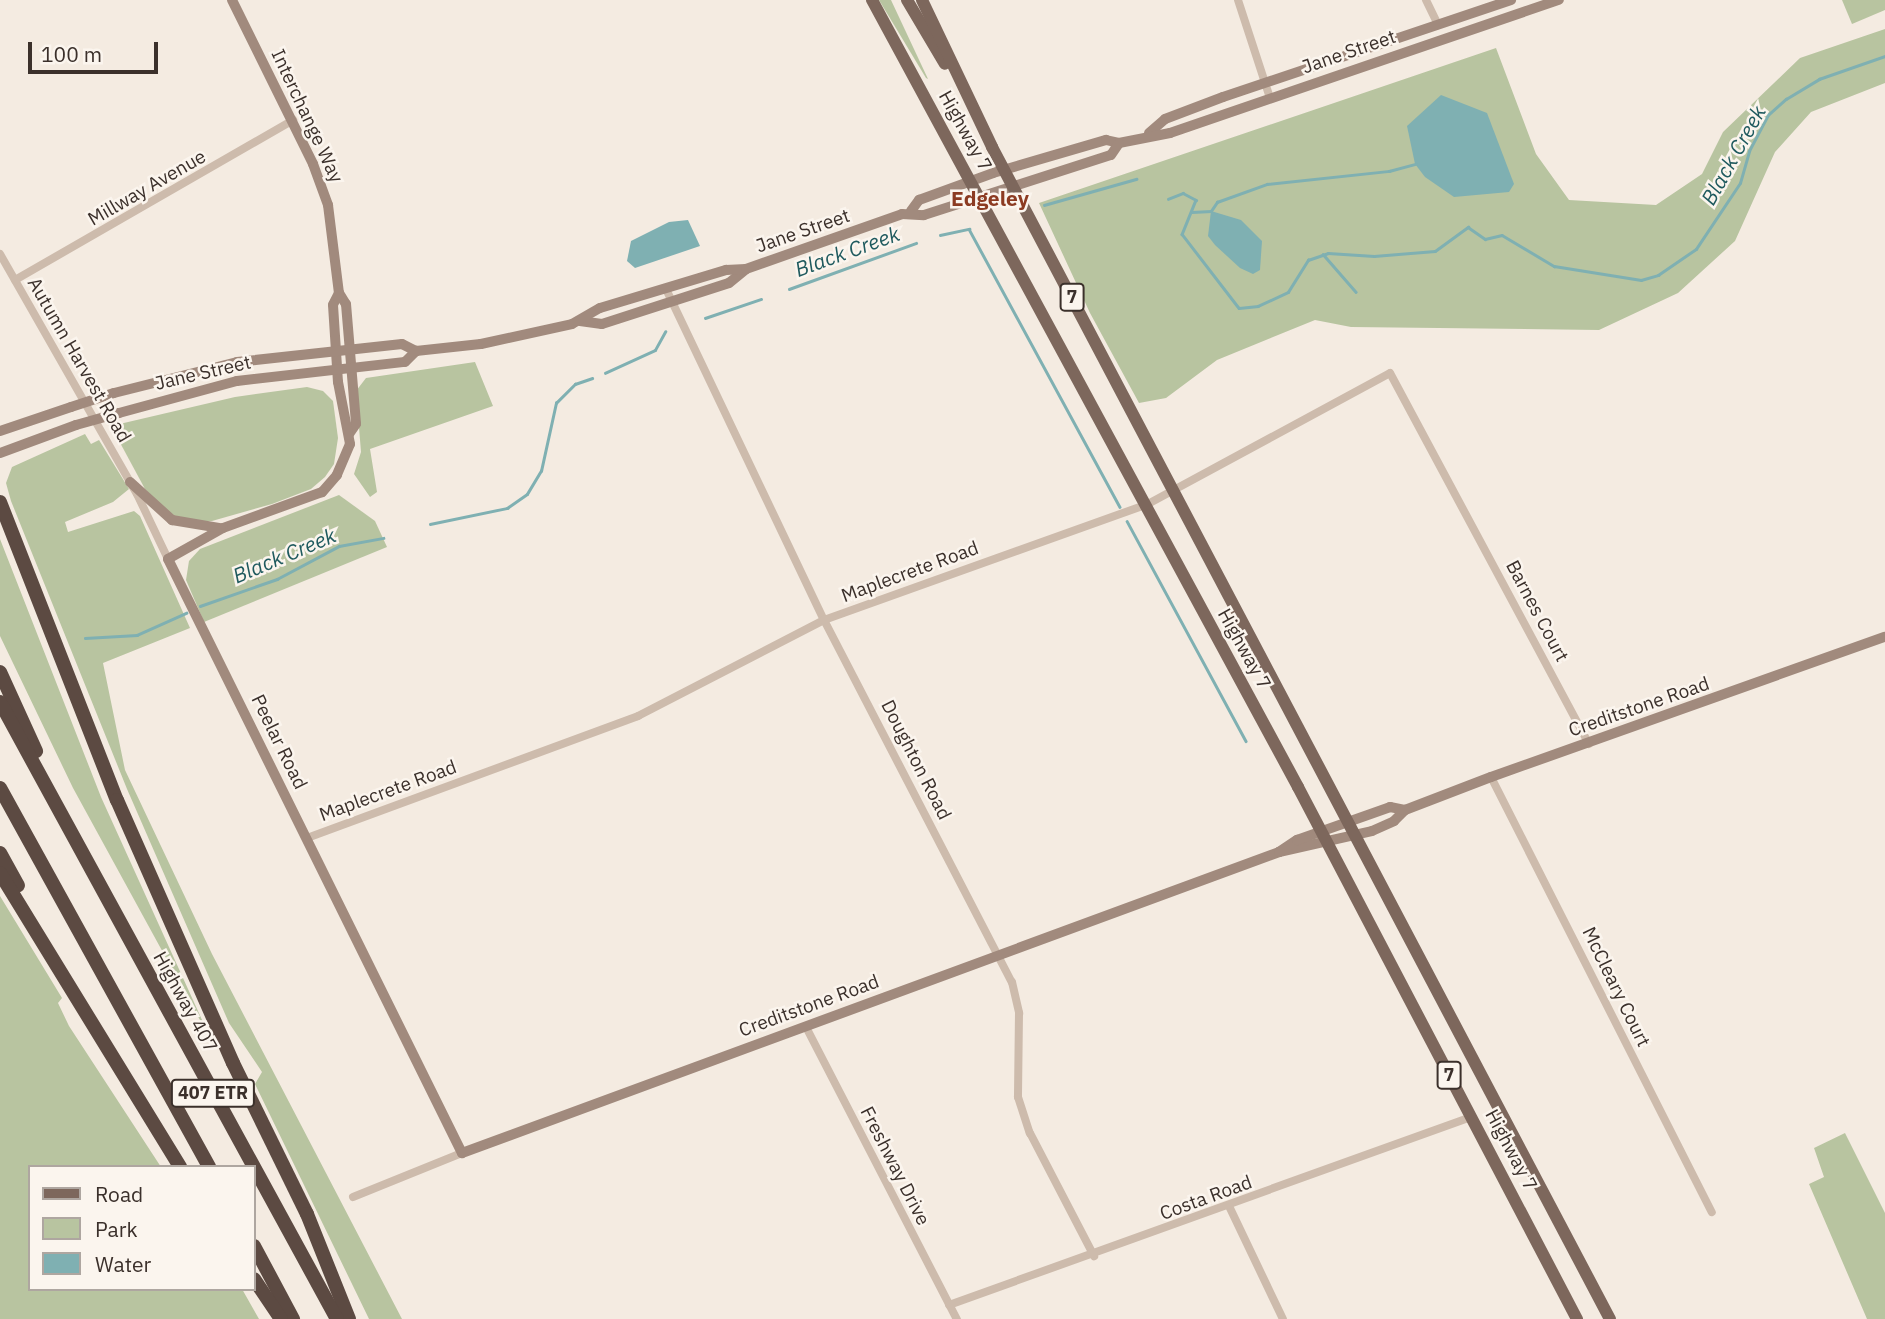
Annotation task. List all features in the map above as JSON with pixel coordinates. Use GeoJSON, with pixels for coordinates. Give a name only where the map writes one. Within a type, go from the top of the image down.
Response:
{"type":"FeatureCollection","features":[{"type":"Feature","properties":{"kind":"highway"},"geometry":{"type":"LineString","coordinates":[[0,502],[117,800],[233,1063],[307,1214],[349,1319]]}},
{"type":"Feature","properties":{"kind":"highway"},"geometry":{"type":"LineString","coordinates":[[0,672],[89,867]]}},
{"type":"Feature","properties":{"kind":"highway","name":"Highway 407"},"geometry":{"type":"LineString","coordinates":[[0,702],[253,1165]]}},
{"type":"Feature","properties":{"kind":"highway","name":"407 ETR"},"geometry":{"type":"LineString","coordinates":[[0,788],[208,1165]]}},
{"type":"Feature","properties":{"kind":"highway"},"geometry":{"type":"LineString","coordinates":[[0,853],[78,999]]}},
{"type":"Feature","properties":{"kind":"highway"},"geometry":{"type":"LineString","coordinates":[[0,873],[179,1165]]}},
{"type":"Feature","properties":{"kind":"highway","name":"Highway 407"},"geometry":{"type":"LineString","coordinates":[[256,1171],[337,1319]]}},
{"type":"Feature","properties":{"kind":"highway"},"geometry":{"type":"LineString","coordinates":[[256,1251],[293,1319]]}},
{"type":"Feature","properties":{"kind":"highway"},"geometry":{"type":"LineString","coordinates":[[256,1282],[281,1319]]}},
{"type":"Feature","properties":{"kind":"main road","name":"Highway 7"},"geometry":{"type":"LineString","coordinates":[[873,0],[1146,505],[1577,1319]]}},
{"type":"Feature","properties":{"kind":"main road"},"geometry":{"type":"LineString","coordinates":[[907,0],[925,36],[962,87]]}},
{"type":"Feature","properties":{"kind":"main road","name":"Highway 7"},"geometry":{"type":"LineString","coordinates":[[922,0],[962,87],[1610,1319]]}},
{"type":"Feature","properties":{"kind":"street","name":"Interchange Way"},"geometry":{"type":"LineString","coordinates":[[232,0],[293,120],[328,205],[340,293],[346,304],[351,369]]}},
{"type":"Feature","properties":{"kind":"street"},"geometry":{"type":"LineString","coordinates":[[1238,0],[1270,98]]}},
{"type":"Feature","properties":{"kind":"street"},"geometry":{"type":"LineString","coordinates":[[1426,0],[1438,25]]}},
{"type":"Feature","properties":{"kind":"street","name":"Jane Street"},"geometry":{"type":"LineString","coordinates":[[1149,133],[1165,119],[1511,0]]}},
{"type":"Feature","properties":{"kind":"street","name":"Jane Street"},"geometry":{"type":"LineString","coordinates":[[0,431],[114,393],[237,362],[402,344],[416,351],[481,344],[580,321],[600,309],[726,270],[746,269],[911,211],[919,200],[1005,169],[1106,140],[1119,143],[1149,133],[1170,132],[1559,0]]}},
{"type":"Feature","properties":{"kind":"street","name":"Millway Avenue"},"geometry":{"type":"LineString","coordinates":[[15,280],[293,120]]}},
{"type":"Feature","properties":{"kind":"street","name":"Jane Street"},"geometry":{"type":"LineString","coordinates":[[911,211],[924,215],[978,195],[1111,155],[1119,143]]}},
{"type":"Feature","properties":{"kind":"street","name":"Autumn Harvest Road"},"geometry":{"type":"LineString","coordinates":[[0,254],[130,482],[168,559]]}},
{"type":"Feature","properties":{"kind":"street","name":"Jane Street"},"geometry":{"type":"LineString","coordinates":[[580,321],[602,324],[729,283],[746,269]]}},
{"type":"Feature","properties":{"kind":"street","name":"Doughton Road"},"geometry":{"type":"LineString","coordinates":[[666,289],[824,620],[998,956],[1018,1004],[1018,1097],[1030,1133],[1094,1256]]}},
{"type":"Feature","properties":{"kind":"street","name":"Interchange Way"},"geometry":{"type":"LineString","coordinates":[[338,352],[333,305],[340,293]]}},
{"type":"Feature","properties":{"kind":"street","name":"Jane Street"},"geometry":{"type":"LineString","coordinates":[[0,453],[76,425],[237,380],[405,362],[416,351]]}},
{"type":"Feature","properties":{"kind":"street"},"geometry":{"type":"LineString","coordinates":[[338,352],[343,425],[349,434]]}},
{"type":"Feature","properties":{"kind":"street"},"geometry":{"type":"LineString","coordinates":[[168,559],[223,528],[322,492],[345,464],[349,434],[356,424],[351,369]]}},
{"type":"Feature","properties":{"kind":"street","name":"Maplecrete Road"},"geometry":{"type":"LineString","coordinates":[[307,838],[638,716],[824,620],[1146,505],[1390,373],[1456,493]]}},
{"type":"Feature","properties":{"kind":"street"},"geometry":{"type":"LineString","coordinates":[[130,482],[172,520],[223,528]]}},
{"type":"Feature","properties":{"kind":"street","name":"Barnes Court"},"geometry":{"type":"LineString","coordinates":[[1456,493],[1589,744]]}},
{"type":"Feature","properties":{"kind":"street","name":"Peelar Road"},"geometry":{"type":"LineString","coordinates":[[168,559],[462,1153]]}},
{"type":"Feature","properties":{"kind":"street","name":"Creditstone Road"},"geometry":{"type":"LineString","coordinates":[[353,1197],[462,1153],[1279,852],[1284,845],[1323,837],[1357,835],[1394,821],[1405,810],[1491,776],[1589,744],[1885,637]]}},
{"type":"Feature","properties":{"kind":"street","name":"McCleary Court"},"geometry":{"type":"LineString","coordinates":[[1491,776],[1713,1212]]}},
{"type":"Feature","properties":{"kind":"street","name":"Creditstone Road"},"geometry":{"type":"LineString","coordinates":[[1323,837],[1350,821],[1391,807],[1405,810]]}},
{"type":"Feature","properties":{"kind":"street","name":"Freshway Drive"},"geometry":{"type":"LineString","coordinates":[[806,1027],[957,1319]]}},
{"type":"Feature","properties":{"kind":"street","name":"Costa Road"},"geometry":{"type":"LineString","coordinates":[[949,1305],[1094,1256],[1471,1116]]}},
{"type":"Feature","properties":{"kind":"street"},"geometry":{"type":"LineString","coordinates":[[1229,1206],[1283,1319]]}},
{"type":"Feature","properties":{"kind":"green space"},"geometry":{"type":"Polygon","coordinates":[[[879,0],[891,0],[928,79],[926,78],[879,0]]]}},
{"type":"Feature","properties":{"kind":"green space"},"geometry":{"type":"Polygon","coordinates":[[[1842,0],[1885,0],[1885,10],[1852,24],[1842,0]]]}},
{"type":"Feature","properties":{"kind":"green space"},"geometry":{"type":"Polygon","coordinates":[[[1885,29],[1885,83],[1811,112],[1775,152],[1735,241],[1678,293],[1599,330],[1351,327],[1315,320],[1217,360],[1166,398],[1139,403],[1090,313],[1039,203],[1496,48],[1536,154],[1569,200],[1656,205],[1702,174],[1723,132],[1800,58],[1885,29]]]}},
{"type":"Feature","properties":{"kind":"green space"},"geometry":{"type":"Polygon","coordinates":[[[475,362],[493,406],[370,449],[377,492],[370,497],[354,474],[361,452],[356,391],[366,378],[475,362]]]}},
{"type":"Feature","properties":{"kind":"green space"},"geometry":{"type":"Polygon","coordinates":[[[307,387],[323,391],[333,401],[338,438],[334,464],[325,477],[311,489],[272,504],[212,521],[187,522],[168,513],[145,489],[111,426],[235,397],[307,387]]]}},
{"type":"Feature","properties":{"kind":"green space"},"geometry":{"type":"Polygon","coordinates":[[[85,434],[91,444],[99,440],[129,489],[113,502],[65,522],[68,532],[134,511],[140,516],[190,628],[103,663],[125,770],[212,954],[402,1319],[369,1319],[255,1084],[262,1072],[229,1023],[127,789],[11,501],[6,483],[12,467],[85,434]]]}},
{"type":"Feature","properties":{"kind":"green space"},"geometry":{"type":"Polygon","coordinates":[[[339,495],[375,521],[387,547],[204,622],[186,580],[189,561],[200,549],[339,495]]]}},
{"type":"Feature","properties":{"kind":"green space"},"geometry":{"type":"Polygon","coordinates":[[[0,539],[101,797],[212,1042],[73,788],[0,636],[0,539]]]}},
{"type":"Feature","properties":{"kind":"green space"},"geometry":{"type":"Polygon","coordinates":[[[0,896],[62,998],[58,1003],[69,1026],[160,1165],[28,1165],[28,1291],[243,1291],[259,1319],[0,1319],[0,896]]]}},
{"type":"Feature","properties":{"kind":"green space"},"geometry":{"type":"Polygon","coordinates":[[[1845,1133],[1885,1213],[1885,1319],[1867,1319],[1809,1184],[1824,1177],[1814,1148],[1845,1133]]]}},
{"type":"Feature","properties":{"kind":"water"},"geometry":{"type":"Polygon","coordinates":[[[1441,95],[1487,113],[1514,184],[1509,192],[1454,197],[1425,177],[1415,164],[1407,126],[1441,95]]]}},
{"type":"Feature","properties":{"kind":"water"},"geometry":{"type":"Polygon","coordinates":[[[1211,211],[1241,220],[1262,241],[1260,270],[1253,274],[1240,268],[1215,245],[1208,236],[1211,211]]]}},
{"type":"Feature","properties":{"kind":"water"},"geometry":{"type":"Polygon","coordinates":[[[688,220],[700,246],[635,268],[627,261],[631,241],[669,222],[688,220]]]}},
{"type":"Feature","properties":{"kind":"waterway","name":"Black Creek"},"geometry":{"type":"LineString","coordinates":[[1168,199],[1183,193],[1196,200],[1182,234],[1239,308],[1258,306],[1288,292],[1308,260],[1328,253],[1374,256],[1435,251],[1468,227],[1485,239],[1502,235],[1554,266],[1641,280],[1658,275],[1696,249],[1740,183],[1749,151],[1768,115],[1786,99],[1819,79],[1885,56]]}},
{"type":"Feature","properties":{"kind":"waterway"},"geometry":{"type":"LineString","coordinates":[[1192,212],[1211,211],[1217,202],[1267,184],[1389,171],[1415,164]]}},
{"type":"Feature","properties":{"kind":"waterway","name":"Black Creek"},"geometry":{"type":"LineString","coordinates":[[1044,205],[1136,179]]}},
{"type":"Feature","properties":{"kind":"waterway"},"geometry":{"type":"LineString","coordinates":[[940,235],[969,229],[1120,507]]}},
{"type":"Feature","properties":{"kind":"waterway","name":"Black Creek"},"geometry":{"type":"LineString","coordinates":[[789,289],[916,243]]}},
{"type":"Feature","properties":{"kind":"waterway"},"geometry":{"type":"LineString","coordinates":[[1323,254],[1356,292]]}},
{"type":"Feature","properties":{"kind":"waterway","name":"Black Creek"},"geometry":{"type":"LineString","coordinates":[[705,318],[761,299]]}},
{"type":"Feature","properties":{"kind":"waterway","name":"Black Creek"},"geometry":{"type":"LineString","coordinates":[[605,373],[655,350],[665,332]]}},
{"type":"Feature","properties":{"kind":"waterway","name":"Black Creek"},"geometry":{"type":"LineString","coordinates":[[430,524],[507,508],[527,494],[541,471],[556,403],[575,384],[592,378]]}},
{"type":"Feature","properties":{"kind":"waterway"},"geometry":{"type":"LineString","coordinates":[[1127,521],[1246,741]]}},
{"type":"Feature","properties":{"kind":"waterway","name":"Black Creek"},"geometry":{"type":"LineString","coordinates":[[200,606],[277,579],[339,546],[383,538]]}},
{"type":"Feature","properties":{"kind":"waterway","name":"Black Creek"},"geometry":{"type":"LineString","coordinates":[[85,638],[137,635],[186,613]]}},
{"type":"Feature","properties":{"kind":"district","name":"Edgeley"},"geometry":{"type":"Point","coordinates":[990,198]}}]}
